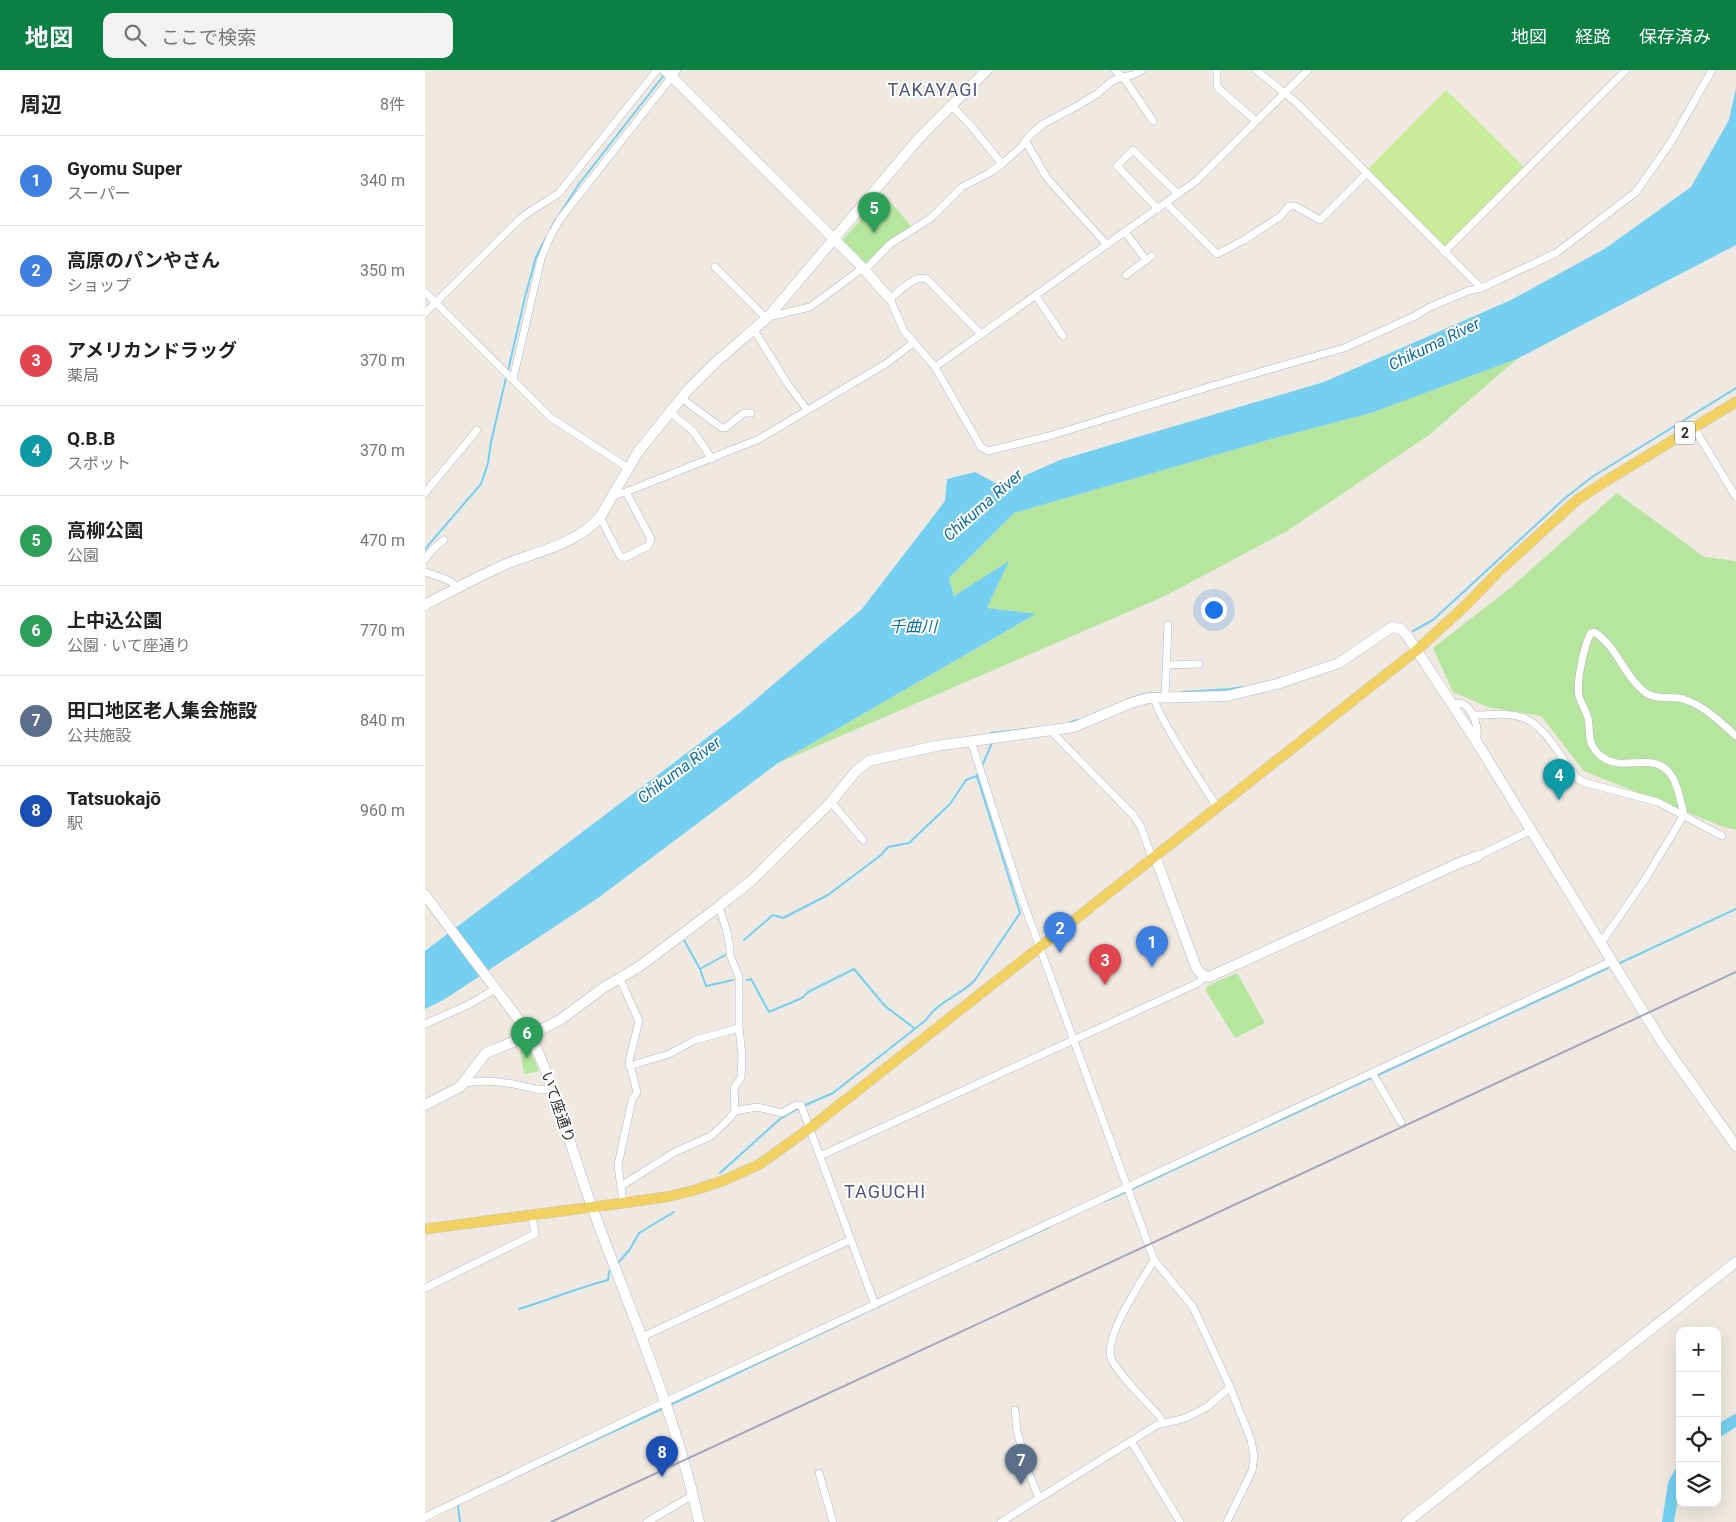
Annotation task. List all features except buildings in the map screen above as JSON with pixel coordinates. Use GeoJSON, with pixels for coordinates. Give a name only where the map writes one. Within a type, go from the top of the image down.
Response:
{"type":"FeatureCollection","features":[{"type":"Feature","properties":{"kind":"main road","name":"2"},"geometry":{"type":"LineString","coordinates":[[425,1228],[666,1197],[725,1180],[765,1160],[810,1128],[1417,650],[1572,505],[1590,491],[1736,402]]}},
{"type":"Feature","properties":{"kind":"street"},"geometry":{"type":"LineString","coordinates":[[425,313],[521,218],[558,194],[657,70]]}},
{"type":"Feature","properties":{"kind":"street"},"geometry":{"type":"LineString","coordinates":[[425,605],[515,560],[580,535],[593,526],[613,496],[628,468],[681,398],[707,371],[767,317],[920,137],[987,70]]}},
{"type":"Feature","properties":{"kind":"street"},"geometry":{"type":"LineString","coordinates":[[1115,70],[1126,81],[1153,121]]}},
{"type":"Feature","properties":{"kind":"street"},"geometry":{"type":"LineString","coordinates":[[715,267],[767,317],[810,308],[864,269],[890,244],[931,218],[962,187],[1002,164],[1043,124],[1097,94],[1112,81],[1142,70]]}},
{"type":"Feature","properties":{"kind":"street"},"geometry":{"type":"LineString","coordinates":[[1217,70],[1217,85],[1219,88],[1256,121]]}},
{"type":"Feature","properties":{"kind":"street"},"geometry":{"type":"LineString","coordinates":[[1256,70],[1285,93],[1481,288]]}},
{"type":"Feature","properties":{"kind":"street"},"geometry":{"type":"LineString","coordinates":[[935,367],[1196,181],[1308,70]]}},
{"type":"Feature","properties":{"kind":"street"},"geometry":{"type":"LineString","coordinates":[[1444,252],[1626,70]]}},
{"type":"Feature","properties":{"kind":"street"},"geometry":{"type":"LineString","coordinates":[[510,376],[541,259],[549,237],[560,219],[671,73],[864,269],[890,299],[904,331],[935,367],[981,447],[988,451],[1049,436],[1344,348],[1415,316],[1429,307],[1468,290],[1481,288],[1556,253],[1636,192],[1671,142],[1713,70]]}},
{"type":"Feature","properties":{"kind":"street"},"geometry":{"type":"LineString","coordinates":[[951,106],[972,127],[1002,164]]}},
{"type":"Feature","properties":{"kind":"street"},"geometry":{"type":"LineString","coordinates":[[1026,142],[1047,178],[1107,245]]}},
{"type":"Feature","properties":{"kind":"street"},"geometry":{"type":"LineString","coordinates":[[1158,209],[1117,166],[1133,150],[1178,194]]}},
{"type":"Feature","properties":{"kind":"street"},"geometry":{"type":"LineString","coordinates":[[1166,203],[1217,254],[1245,240],[1281,216],[1289,206],[1295,206],[1320,220],[1367,173]]}},
{"type":"Feature","properties":{"kind":"street"},"geometry":{"type":"LineString","coordinates":[[1125,232],[1149,258],[1126,275]]}},
{"type":"Feature","properties":{"kind":"street"},"geometry":{"type":"LineString","coordinates":[[890,299],[905,287],[924,277],[927,278],[981,334]]}},
{"type":"Feature","properties":{"kind":"street"},"geometry":{"type":"LineString","coordinates":[[425,292],[550,417],[628,468]]}},
{"type":"Feature","properties":{"kind":"street"},"geometry":{"type":"LineString","coordinates":[[1036,296],[1063,336]]}},
{"type":"Feature","properties":{"kind":"street"},"geometry":{"type":"LineString","coordinates":[[754,330],[787,383],[807,410]]}},
{"type":"Feature","properties":{"kind":"street"},"geometry":{"type":"LineString","coordinates":[[613,496],[712,459],[759,439],[887,363],[913,343]]}},
{"type":"Feature","properties":{"kind":"street"},"geometry":{"type":"LineString","coordinates":[[681,398],[722,428],[725,428],[744,412],[751,413]]}},
{"type":"Feature","properties":{"kind":"street"},"geometry":{"type":"LineString","coordinates":[[670,412],[694,432],[712,459]]}},
{"type":"Feature","properties":{"kind":"street"},"geometry":{"type":"LineString","coordinates":[[1694,428],[1736,497]]}},
{"type":"Feature","properties":{"kind":"street"},"geometry":{"type":"LineString","coordinates":[[425,493],[477,430]]}},
{"type":"Feature","properties":{"kind":"street"},"geometry":{"type":"LineString","coordinates":[[600,517],[620,556],[624,558],[649,546],[651,539],[626,492]]}},
{"type":"Feature","properties":{"kind":"street"},"geometry":{"type":"LineString","coordinates":[[425,559],[444,540]]}},
{"type":"Feature","properties":{"kind":"street"},"geometry":{"type":"LineString","coordinates":[[425,572],[449,580],[457,588]]}},
{"type":"Feature","properties":{"kind":"street"},"geometry":{"type":"LineString","coordinates":[[1168,625],[1167,664],[1160,697],[1154,703],[1217,807]]}},
{"type":"Feature","properties":{"kind":"street"},"geometry":{"type":"LineString","coordinates":[[425,1105],[465,1082],[486,1053],[560,1020],[603,988],[621,979],[719,907],[751,881],[831,802],[856,771],[869,761],[971,740],[1074,728],[1131,703],[1160,697],[1227,696],[1277,684],[1339,663],[1392,627],[1401,629],[1417,650],[1667,1048],[1736,1146]]}},
{"type":"Feature","properties":{"kind":"street"},"geometry":{"type":"LineString","coordinates":[[1601,943],[1685,815],[1677,788],[1669,773],[1657,764],[1650,761],[1617,763],[1608,761],[1594,750],[1590,741],[1588,718],[1579,696],[1579,672],[1591,633],[1595,632],[1600,635],[1614,650],[1629,674],[1648,694],[1653,697],[1671,696],[1686,700],[1711,714],[1736,736]]}},
{"type":"Feature","properties":{"kind":"street"},"geometry":{"type":"LineString","coordinates":[[1167,664],[1199,664]]}},
{"type":"Feature","properties":{"kind":"street"},"geometry":{"type":"LineString","coordinates":[[1452,705],[1456,703],[1461,704],[1474,715],[1478,730],[1475,742]]}},
{"type":"Feature","properties":{"kind":"street"},"geometry":{"type":"LineString","coordinates":[[1474,715],[1511,715],[1530,720],[1541,731],[1578,779],[1586,783],[1658,802],[1722,836]]}},
{"type":"Feature","properties":{"kind":"street"},"geometry":{"type":"LineString","coordinates":[[1051,731],[1134,816],[1141,827],[1196,967],[1205,976],[1213,976],[1530,831]]}},
{"type":"Feature","properties":{"kind":"street"},"geometry":{"type":"LineString","coordinates":[[971,740],[1021,896],[1155,1260],[1193,1307],[1249,1432],[1254,1464],[1227,1522]]}},
{"type":"Feature","properties":{"kind":"street"},"geometry":{"type":"LineString","coordinates":[[831,802],[863,840]]}},
{"type":"Feature","properties":{"kind":"street","name":"いて座通り"},"geometry":{"type":"LineString","coordinates":[[425,895],[530,1035],[553,1089],[592,1207],[665,1402],[693,1495],[699,1522]]}},
{"type":"Feature","properties":{"kind":"street"},"geometry":{"type":"LineString","coordinates":[[621,1186],[675,1152],[711,1136],[731,1118],[735,1111],[734,1088],[741,1078],[742,1055],[739,1028],[739,977],[730,955],[730,946],[719,907]]}},
{"type":"Feature","properties":{"kind":"street"},"geometry":{"type":"LineString","coordinates":[[425,1517],[665,1402],[1127,1187],[1374,1075],[1612,962]]}},
{"type":"Feature","properties":{"kind":"street"},"geometry":{"type":"LineString","coordinates":[[820,1156],[1198,983],[1205,976]]}},
{"type":"Feature","properties":{"kind":"street"},"geometry":{"type":"LineString","coordinates":[[621,979],[639,1021],[629,1061],[637,1092],[632,1100],[618,1165],[623,1203]]}},
{"type":"Feature","properties":{"kind":"street"},"geometry":{"type":"LineString","coordinates":[[425,1024],[468,1005],[493,986]]}},
{"type":"Feature","properties":{"kind":"street"},"geometry":{"type":"LineString","coordinates":[[629,1066],[669,1054],[695,1040],[739,1028]]}},
{"type":"Feature","properties":{"kind":"street"},"geometry":{"type":"LineString","coordinates":[[1374,1075],[1401,1122]]}},
{"type":"Feature","properties":{"kind":"street"},"geometry":{"type":"LineString","coordinates":[[465,1082],[477,1080],[513,1084],[542,1090],[553,1089]]}},
{"type":"Feature","properties":{"kind":"street"},"geometry":{"type":"LineString","coordinates":[[735,1111],[757,1107],[782,1113],[796,1105],[802,1106],[875,1305]]}},
{"type":"Feature","properties":{"kind":"street"},"geometry":{"type":"LineString","coordinates":[[425,1288],[535,1234],[532,1215]]}},
{"type":"Feature","properties":{"kind":"street"},"geometry":{"type":"LineString","coordinates":[[642,1337],[850,1240]]}},
{"type":"Feature","properties":{"kind":"street"},"geometry":{"type":"LineString","coordinates":[[1155,1260],[1116,1328],[1110,1352],[1113,1362],[1160,1417],[1162,1423]]}},
{"type":"Feature","properties":{"kind":"street"},"geometry":{"type":"LineString","coordinates":[[1407,1522],[1736,1262]]}},
{"type":"Feature","properties":{"kind":"street"},"geometry":{"type":"LineString","coordinates":[[1001,1522],[1162,1423],[1182,1419],[1194,1414],[1230,1387]]}},
{"type":"Feature","properties":{"kind":"street"},"geometry":{"type":"LineString","coordinates":[[1015,1410],[1017,1431],[1027,1471],[1039,1498]]}},
{"type":"Feature","properties":{"kind":"street"},"geometry":{"type":"LineString","coordinates":[[1131,1441],[1180,1522]]}},
{"type":"Feature","properties":{"kind":"street"},"geometry":{"type":"LineString","coordinates":[[819,1473],[833,1522]]}},
{"type":"Feature","properties":{"kind":"street"},"geometry":{"type":"LineString","coordinates":[[647,1522],[693,1495]]}},
{"type":"Feature","properties":{"kind":"green space"},"geometry":{"type":"Polygon","coordinates":[[[1446,90],[1525,168],[1446,247],[1368,169],[1446,90]]]}},
{"type":"Feature","properties":{"kind":"green space"},"geometry":{"type":"Polygon","coordinates":[[[883,193],[911,226],[888,241],[865,264],[842,241],[883,193]]]}},
{"type":"Feature","properties":{"kind":"green space"},"geometry":{"type":"Polygon","coordinates":[[[1517,359],[1429,435],[1287,531],[1165,596],[778,763],[1035,615],[987,608],[1008,563],[954,596],[949,578],[1014,513],[1268,440],[1371,413],[1517,359]]]}},
{"type":"Feature","properties":{"kind":"green space"},"geometry":{"type":"Polygon","coordinates":[[[1617,493],[1704,557],[1736,561],[1736,830],[1721,826],[1584,771],[1541,716],[1488,707],[1453,692],[1433,648],[1508,590],[1617,493]]]}},
{"type":"Feature","properties":{"kind":"green space"},"geometry":{"type":"Polygon","coordinates":[[[1237,973],[1265,1023],[1235,1038],[1206,991],[1207,986],[1237,973]]]}},
{"type":"Feature","properties":{"kind":"green space"},"geometry":{"type":"Polygon","coordinates":[[[527,1043],[539,1071],[524,1074],[519,1044],[527,1043]]]}},
{"type":"Feature","properties":{"kind":"water","name":"千曲川"},"geometry":{"type":"Polygon","coordinates":[[[1736,88],[1736,245],[1517,359],[1371,413],[1268,440],[1014,513],[949,578],[954,596],[1009,561],[987,608],[1036,614],[778,763],[598,898],[445,999],[425,1009],[425,951],[741,712],[862,609],[945,501],[947,479],[975,472],[1001,486],[1060,460],[1324,382],[1511,300],[1606,248],[1691,187],[1729,120],[1736,88]]]}},
{"type":"Feature","properties":{"kind":"waterway"},"geometry":{"type":"LineString","coordinates":[[559,215],[579,184],[664,75]]}},
{"type":"Feature","properties":{"kind":"waterway"},"geometry":{"type":"LineString","coordinates":[[551,228],[556,219]]}},
{"type":"Feature","properties":{"kind":"waterway"},"geometry":{"type":"LineString","coordinates":[[508,371],[536,257],[547,236]]}},
{"type":"Feature","properties":{"kind":"waterway"},"geometry":{"type":"LineString","coordinates":[[425,549],[481,484],[488,463],[506,378]]}},
{"type":"Feature","properties":{"kind":"waterway"},"geometry":{"type":"LineString","coordinates":[[1413,631],[1433,620],[1564,499],[1592,477],[1736,388]]}},
{"type":"Feature","properties":{"kind":"waterway"},"geometry":{"type":"LineString","coordinates":[[1183,692],[1243,687]]}},
{"type":"Feature","properties":{"kind":"waterway"},"geometry":{"type":"LineString","coordinates":[[1150,693],[1161,693]]}},
{"type":"Feature","properties":{"kind":"waterway"},"geometry":{"type":"LineString","coordinates":[[1128,699],[1145,694]]}},
{"type":"Feature","properties":{"kind":"waterway"},"geometry":{"type":"LineString","coordinates":[[1068,723],[1078,720]]}},
{"type":"Feature","properties":{"kind":"waterway"},"geometry":{"type":"LineString","coordinates":[[991,735],[991,733],[1026,729]]}},
{"type":"Feature","properties":{"kind":"waterway"},"geometry":{"type":"LineString","coordinates":[[982,766],[992,743]]}},
{"type":"Feature","properties":{"kind":"waterway"},"geometry":{"type":"LineString","coordinates":[[803,1106],[833,1093],[926,1020],[943,1003],[969,986],[1020,913],[977,776],[978,773]]}},
{"type":"Feature","properties":{"kind":"waterway"},"geometry":{"type":"LineString","coordinates":[[744,940],[773,915],[783,918],[828,895],[881,855],[888,847],[909,843],[950,804],[966,780],[977,776]]}},
{"type":"Feature","properties":{"kind":"waterway"},"geometry":{"type":"LineString","coordinates":[[1620,963],[1736,909]]}},
{"type":"Feature","properties":{"kind":"waterway"},"geometry":{"type":"LineString","coordinates":[[684,940],[700,969],[727,954]]}},
{"type":"Feature","properties":{"kind":"waterway"},"geometry":{"type":"LineString","coordinates":[[1378,1075],[1608,968]]}},
{"type":"Feature","properties":{"kind":"waterway"},"geometry":{"type":"LineString","coordinates":[[700,969],[706,986],[733,980]]}},
{"type":"Feature","properties":{"kind":"waterway"},"geometry":{"type":"LineString","coordinates":[[747,980],[751,979],[769,1012],[802,998],[808,992],[854,969],[885,1006],[914,1028]]}},
{"type":"Feature","properties":{"kind":"waterway"},"geometry":{"type":"LineString","coordinates":[[1130,1190],[1373,1077]]}},
{"type":"Feature","properties":{"kind":"waterway"},"geometry":{"type":"LineString","coordinates":[[720,1173],[780,1119],[799,1108]]}},
{"type":"Feature","properties":{"kind":"waterway"},"geometry":{"type":"LineString","coordinates":[[1105,1201],[1126,1192]]}},
{"type":"Feature","properties":{"kind":"waterway"},"geometry":{"type":"LineString","coordinates":[[618,1263],[630,1249],[639,1233],[674,1212]]}},
{"type":"Feature","properties":{"kind":"waterway"},"geometry":{"type":"LineString","coordinates":[[976,1261],[1049,1227]]}},
{"type":"Feature","properties":{"kind":"waterway"},"geometry":{"type":"LineString","coordinates":[[519,1309],[608,1280],[611,1269]]}},
{"type":"Feature","properties":{"kind":"waterway"},"geometry":{"type":"LineString","coordinates":[[670,1405],[910,1291]]}},
{"type":"Feature","properties":{"kind":"waterway"},"geometry":{"type":"LineString","coordinates":[[541,1465],[664,1408]]}},
{"type":"Feature","properties":{"kind":"waterway"},"geometry":{"type":"LineString","coordinates":[[1721,1429],[1736,1420]]}},
{"type":"Feature","properties":{"kind":"waterway"},"geometry":{"type":"LineString","coordinates":[[1668,1522],[1676,1480]]}},
{"type":"Feature","properties":{"kind":"waterway"},"geometry":{"type":"LineString","coordinates":[[460,1503],[458,1506],[460,1522]]}},
{"type":"Feature","properties":{"kind":"railway"},"geometry":{"type":"LineString","coordinates":[[551,1522],[1736,972]]}},
{"type":"Feature","properties":{"kind":"place","name":"高柳公園"},"geometry":{"type":"Point","coordinates":[874,233]}},
{"type":"Feature","properties":{"kind":"place","name":"Q.B.B"},"geometry":{"type":"Point","coordinates":[1559,800]}},
{"type":"Feature","properties":{"kind":"place","name":"高原のパンやさん"},"geometry":{"type":"Point","coordinates":[1060,953]}},
{"type":"Feature","properties":{"kind":"place","name":"Gyomu Super"},"geometry":{"type":"Point","coordinates":[1152,967]}},
{"type":"Feature","properties":{"kind":"place","name":"アメリカンドラッグ"},"geometry":{"type":"Point","coordinates":[1105,985]}},
{"type":"Feature","properties":{"kind":"place","name":"上中込公園"},"geometry":{"type":"Point","coordinates":[527,1058]}},
{"type":"Feature","properties":{"kind":"place","name":"Tatsuokajō"},"geometry":{"type":"Point","coordinates":[662,1477]}},
{"type":"Feature","properties":{"kind":"place","name":"田口地区老人集会施設"},"geometry":{"type":"Point","coordinates":[1021,1485]}},
{"type":"Feature","properties":{"kind":"district","name":"TAKAYAGI"},"geometry":{"type":"Point","coordinates":[933,89]}},
{"type":"Feature","properties":{"kind":"district","name":"TAGUCHI"},"geometry":{"type":"Point","coordinates":[885,1191]}},
{"type":"Feature","properties":{"kind":"water label","name":"Chikuma River"},"geometry":{"type":"Point","coordinates":[1434,344]}},
{"type":"Feature","properties":{"kind":"water label","name":"Chikuma River"},"geometry":{"type":"Point","coordinates":[983,505]}},
{"type":"Feature","properties":{"kind":"water label","name":"Chikuma River"},"geometry":{"type":"Point","coordinates":[679,770]}}]}
